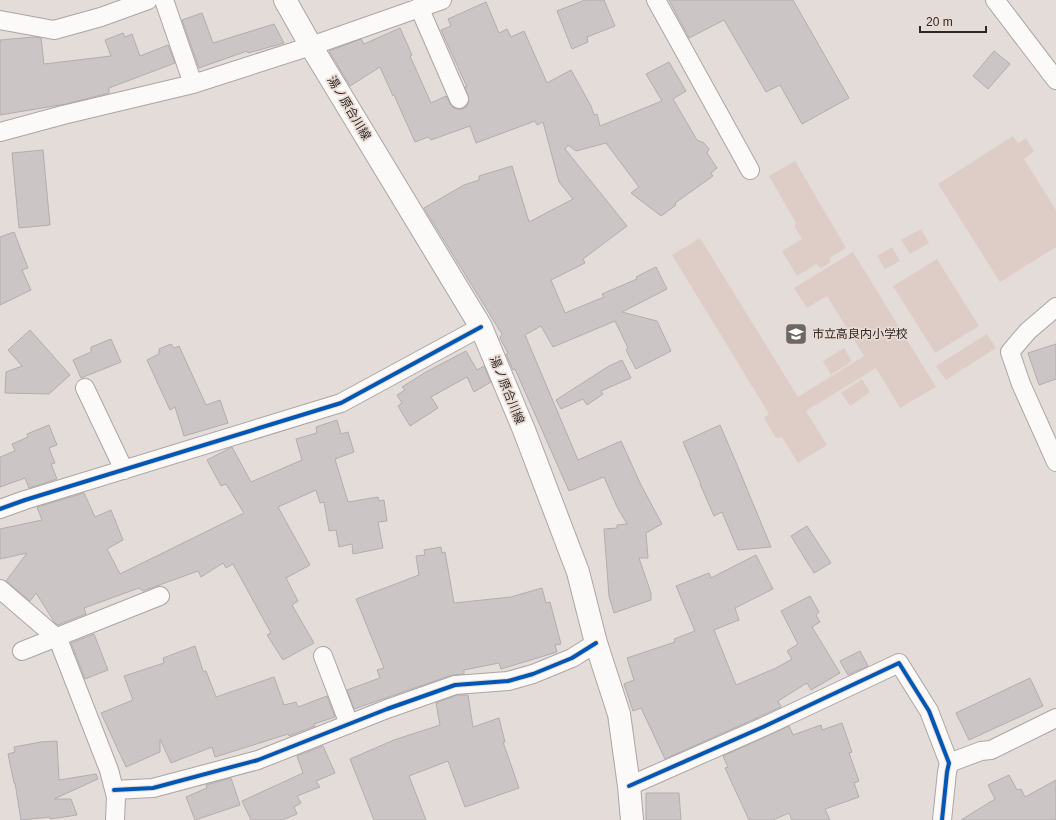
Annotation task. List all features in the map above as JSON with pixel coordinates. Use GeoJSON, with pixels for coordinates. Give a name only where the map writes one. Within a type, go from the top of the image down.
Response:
{"type":"FeatureCollection","features":[{"type":"Feature","properties":{"kind":"main road","name":"湯ノ原合川線"},"geometry":{"type":"LineString","coordinates":[[285,0],[311,46],[481,327],[524,430],[578,572],[596,643],[619,714],[632,820]]}},
{"type":"Feature","properties":{"kind":"street"},"geometry":{"type":"LineString","coordinates":[[0,20],[54,30],[101,17],[148,0]]}},
{"type":"Feature","properties":{"kind":"street"},"geometry":{"type":"LineString","coordinates":[[164,0],[193,84]]}},
{"type":"Feature","properties":{"kind":"street"},"geometry":{"type":"LineString","coordinates":[[0,132],[63,115],[193,84],[311,46],[442,0]]}},
{"type":"Feature","properties":{"kind":"street"},"geometry":{"type":"LineString","coordinates":[[656,0],[750,170]]}},
{"type":"Feature","properties":{"kind":"street"},"geometry":{"type":"LineString","coordinates":[[995,0],[1056,80]]}},
{"type":"Feature","properties":{"kind":"street"},"geometry":{"type":"LineString","coordinates":[[419,7],[459,99]]}},
{"type":"Feature","properties":{"kind":"street"},"geometry":{"type":"LineString","coordinates":[[1056,307],[1028,331],[1010,352],[1021,384],[1056,462]]}},
{"type":"Feature","properties":{"kind":"street"},"geometry":{"type":"LineString","coordinates":[[0,509],[341,403],[481,327]]}},
{"type":"Feature","properties":{"kind":"street"},"geometry":{"type":"LineString","coordinates":[[85,388],[124,470]]}},
{"type":"Feature","properties":{"kind":"street"},"geometry":{"type":"LineString","coordinates":[[0,589],[58,639],[109,770],[116,797],[115,820]]}},
{"type":"Feature","properties":{"kind":"street"},"geometry":{"type":"LineString","coordinates":[[22,651],[160,596]]}},
{"type":"Feature","properties":{"kind":"street"},"geometry":{"type":"LineString","coordinates":[[114,790],[153,788],[258,760],[349,724],[455,685],[508,681],[533,674],[572,658],[596,643]]}},
{"type":"Feature","properties":{"kind":"street"},"geometry":{"type":"LineString","coordinates":[[323,656],[349,724]]}},
{"type":"Feature","properties":{"kind":"street"},"geometry":{"type":"LineString","coordinates":[[629,786],[899,663],[929,711],[950,763],[947,772],[942,820]]}},
{"type":"Feature","properties":{"kind":"street"},"geometry":{"type":"LineString","coordinates":[[950,763],[991,750],[1056,718]]}},
{"type":"Feature","properties":{"kind":"shaded area"},"geometry":{"type":"Polygon","coordinates":[[[1013,136],[1018,143],[1026,138],[1034,151],[1024,159],[1056,210],[1056,247],[1000,282],[938,184],[1013,136]]]}},
{"type":"Feature","properties":{"kind":"shaded area"},"geometry":{"type":"Polygon","coordinates":[[[795,161],[846,248],[829,258],[831,262],[821,268],[816,264],[797,276],[782,251],[802,239],[794,226],[796,223],[769,176],[795,161]]]}},
{"type":"Feature","properties":{"kind":"shaded area"},"geometry":{"type":"Polygon","coordinates":[[[921,229],[929,243],[910,254],[901,240],[921,229]]]}},
{"type":"Feature","properties":{"kind":"shaded area"},"geometry":{"type":"Polygon","coordinates":[[[700,238],[798,397],[864,356],[827,296],[807,308],[794,288],[853,252],[936,387],[900,408],[876,368],[806,411],[827,445],[798,463],[782,437],[776,438],[764,418],[769,414],[672,255],[700,238]]]}},
{"type":"Feature","properties":{"kind":"shaded area"},"geometry":{"type":"Polygon","coordinates":[[[892,247],[900,261],[885,269],[877,256],[892,247]]]}},
{"type":"Feature","properties":{"kind":"shaded area"},"geometry":{"type":"Polygon","coordinates":[[[937,259],[979,326],[935,353],[893,286],[937,259]]]}},
{"type":"Feature","properties":{"kind":"shaded area"},"geometry":{"type":"Polygon","coordinates":[[[987,334],[996,348],[946,380],[936,366],[987,334]]]}},
{"type":"Feature","properties":{"kind":"shaded area"},"geometry":{"type":"Polygon","coordinates":[[[844,348],[852,361],[831,375],[823,361],[844,348]]]}},
{"type":"Feature","properties":{"kind":"shaded area"},"geometry":{"type":"Polygon","coordinates":[[[862,379],[870,392],[850,406],[841,393],[862,379]]]}},
{"type":"Feature","properties":{"kind":"building"},"geometry":{"type":"Polygon","coordinates":[[[585,0],[604,0],[615,26],[587,37],[588,42],[572,49],[557,11],[585,0]]]}},
{"type":"Feature","properties":{"kind":"building"},"geometry":{"type":"Polygon","coordinates":[[[669,0],[793,0],[849,98],[802,124],[780,85],[766,92],[724,20],[689,38],[669,0]]]}},
{"type":"Feature","properties":{"kind":"building"},"geometry":{"type":"Polygon","coordinates":[[[486,2],[499,33],[507,29],[511,37],[524,31],[547,83],[571,70],[591,106],[594,115],[597,114],[600,126],[662,101],[646,74],[669,62],[686,91],[673,99],[697,140],[704,143],[709,149],[707,153],[717,168],[711,173],[713,176],[675,203],[676,205],[661,216],[631,193],[639,187],[606,143],[576,151],[568,145],[565,149],[627,226],[583,259],[585,263],[551,280],[565,313],[604,297],[602,294],[637,279],[636,277],[656,267],[667,289],[622,312],[657,321],[671,351],[636,369],[626,350],[628,348],[615,321],[553,347],[541,326],[525,335],[578,460],[621,441],[641,485],[662,524],[646,533],[648,558],[639,558],[651,593],[651,600],[614,613],[609,596],[604,529],[617,528],[617,525],[627,524],[617,507],[604,477],[569,491],[515,369],[513,370],[506,354],[508,353],[500,338],[502,334],[424,208],[464,185],[479,180],[479,176],[512,166],[529,222],[573,199],[559,182],[543,122],[537,125],[535,121],[476,143],[470,126],[431,140],[428,137],[415,142],[380,67],[350,86],[329,51],[361,39],[364,44],[400,28],[412,55],[410,56],[431,103],[446,96],[452,107],[463,109],[467,106],[469,101],[465,87],[467,87],[441,30],[451,26],[448,19],[486,2]]]}},
{"type":"Feature","properties":{"kind":"building"},"geometry":{"type":"Polygon","coordinates":[[[202,13],[213,43],[274,24],[284,43],[248,53],[247,51],[199,68],[182,20],[202,13]]]}},
{"type":"Feature","properties":{"kind":"building"},"geometry":{"type":"Polygon","coordinates":[[[123,33],[125,37],[132,34],[140,56],[168,45],[175,63],[109,88],[109,93],[66,104],[0,115],[0,40],[34,37],[41,38],[44,64],[111,56],[105,40],[123,33]]]}},
{"type":"Feature","properties":{"kind":"building"},"geometry":{"type":"Polygon","coordinates":[[[994,51],[1010,64],[988,89],[973,76],[994,51]]]}},
{"type":"Feature","properties":{"kind":"building"},"geometry":{"type":"Polygon","coordinates":[[[43,150],[50,225],[19,228],[12,153],[43,150]]]}},
{"type":"Feature","properties":{"kind":"building"},"geometry":{"type":"Polygon","coordinates":[[[14,232],[28,268],[22,270],[31,290],[0,305],[0,237],[14,232]]]}},
{"type":"Feature","properties":{"kind":"building"},"geometry":{"type":"Polygon","coordinates":[[[30,330],[70,375],[49,394],[5,393],[6,372],[22,366],[8,350],[30,330]]]}},
{"type":"Feature","properties":{"kind":"building"},"geometry":{"type":"Polygon","coordinates":[[[111,339],[121,362],[81,378],[73,360],[91,352],[91,347],[111,339]]]}},
{"type":"Feature","properties":{"kind":"building"},"geometry":{"type":"Polygon","coordinates":[[[171,344],[174,348],[179,346],[206,405],[220,400],[228,423],[184,436],[175,407],[170,410],[147,360],[159,354],[159,349],[171,344]]]}},
{"type":"Feature","properties":{"kind":"building"},"geometry":{"type":"Polygon","coordinates":[[[1056,344],[1056,379],[1039,385],[1028,353],[1056,344]]]}},
{"type":"Feature","properties":{"kind":"building"},"geometry":{"type":"Polygon","coordinates":[[[466,351],[477,370],[484,366],[491,382],[474,392],[467,377],[431,397],[438,408],[410,426],[398,406],[402,403],[397,395],[405,390],[402,387],[426,372],[466,351]]]}},
{"type":"Feature","properties":{"kind":"building"},"geometry":{"type":"Polygon","coordinates":[[[622,360],[631,378],[601,391],[603,394],[587,405],[583,399],[561,409],[556,400],[609,366],[622,360]]]}},
{"type":"Feature","properties":{"kind":"building"},"geometry":{"type":"Polygon","coordinates":[[[337,420],[341,434],[348,432],[354,452],[335,459],[348,502],[378,497],[379,501],[384,500],[387,521],[378,522],[383,548],[353,554],[352,544],[339,547],[336,530],[329,531],[324,502],[320,503],[316,490],[278,507],[310,565],[286,578],[298,601],[292,605],[314,643],[283,660],[267,635],[271,633],[233,564],[226,568],[223,563],[201,577],[198,571],[143,591],[139,588],[84,608],[86,614],[58,625],[55,623],[36,593],[30,601],[6,581],[27,553],[0,559],[0,529],[42,520],[37,507],[84,493],[95,517],[111,510],[123,540],[107,549],[120,574],[244,513],[226,484],[221,486],[207,460],[232,447],[251,482],[302,460],[296,439],[317,433],[316,427],[337,420]]]}},
{"type":"Feature","properties":{"kind":"building"},"geometry":{"type":"Polygon","coordinates":[[[49,425],[57,445],[49,448],[55,463],[51,464],[57,479],[29,488],[25,478],[0,487],[0,457],[15,451],[12,444],[28,437],[27,434],[49,425]]]}},
{"type":"Feature","properties":{"kind":"building"},"geometry":{"type":"Polygon","coordinates":[[[720,425],[771,547],[738,550],[722,512],[714,516],[700,484],[683,442],[720,425]]]}},
{"type":"Feature","properties":{"kind":"building"},"geometry":{"type":"Polygon","coordinates":[[[807,526],[831,563],[814,573],[791,536],[807,526]]]}},
{"type":"Feature","properties":{"kind":"building"},"geometry":{"type":"Polygon","coordinates":[[[441,547],[442,553],[445,552],[454,603],[511,597],[542,588],[546,603],[550,602],[561,644],[555,645],[557,652],[501,669],[499,663],[464,670],[464,674],[452,675],[354,709],[347,690],[380,678],[377,670],[384,668],[356,599],[419,575],[416,556],[425,555],[424,550],[441,547]]]}},
{"type":"Feature","properties":{"kind":"building"},"geometry":{"type":"Polygon","coordinates":[[[756,555],[773,589],[735,608],[739,620],[714,630],[736,685],[776,668],[792,659],[787,651],[798,644],[781,611],[810,596],[819,612],[816,615],[820,622],[812,627],[840,673],[811,690],[807,683],[778,701],[781,707],[665,759],[641,708],[633,711],[624,684],[634,680],[627,658],[675,642],[674,639],[695,631],[676,586],[709,573],[711,578],[756,555]]]}},
{"type":"Feature","properties":{"kind":"building"},"geometry":{"type":"Polygon","coordinates":[[[94,634],[108,670],[85,679],[71,643],[94,634]]]}},
{"type":"Feature","properties":{"kind":"building"},"geometry":{"type":"Polygon","coordinates":[[[195,646],[203,671],[206,671],[216,697],[274,677],[284,705],[296,702],[298,707],[327,696],[335,717],[314,724],[315,726],[289,736],[288,734],[215,757],[212,747],[171,763],[160,739],[160,752],[126,767],[101,713],[133,700],[124,676],[164,663],[163,658],[195,646]]]}},
{"type":"Feature","properties":{"kind":"building"},"geometry":{"type":"Polygon","coordinates":[[[860,651],[868,666],[848,675],[840,661],[860,651]]]}},
{"type":"Feature","properties":{"kind":"building"},"geometry":{"type":"Polygon","coordinates":[[[1030,678],[1043,706],[969,740],[956,713],[1030,678]]]}},
{"type":"Feature","properties":{"kind":"building"},"geometry":{"type":"Polygon","coordinates":[[[457,695],[468,695],[473,727],[499,718],[505,742],[503,742],[519,788],[465,807],[448,761],[409,776],[426,820],[374,820],[350,759],[394,740],[440,725],[436,703],[457,695]]]}},
{"type":"Feature","properties":{"kind":"building"},"geometry":{"type":"Polygon","coordinates":[[[842,723],[852,752],[849,753],[859,781],[854,783],[859,797],[825,809],[830,820],[792,820],[789,813],[773,820],[749,820],[725,768],[728,767],[723,756],[789,726],[793,735],[821,725],[822,730],[842,723]]]}},
{"type":"Feature","properties":{"kind":"building"},"geometry":{"type":"Polygon","coordinates":[[[57,741],[59,780],[96,774],[98,779],[54,799],[71,799],[77,815],[50,819],[50,817],[21,820],[15,783],[8,754],[15,752],[14,747],[41,742],[57,741]]]}},
{"type":"Feature","properties":{"kind":"building"},"geometry":{"type":"Polygon","coordinates":[[[323,746],[335,773],[316,781],[320,787],[297,796],[301,803],[294,807],[297,814],[282,820],[251,820],[242,801],[303,773],[297,756],[323,746]]]}},
{"type":"Feature","properties":{"kind":"building"},"geometry":{"type":"Polygon","coordinates":[[[1009,775],[1017,790],[1021,789],[1025,797],[1056,780],[1056,820],[961,820],[995,799],[988,785],[1009,775]]]}},
{"type":"Feature","properties":{"kind":"building"},"geometry":{"type":"Polygon","coordinates":[[[231,778],[240,805],[195,820],[186,797],[207,788],[206,785],[231,778]]]}},
{"type":"Feature","properties":{"kind":"building"},"geometry":{"type":"Polygon","coordinates":[[[646,793],[679,793],[681,820],[646,820],[646,793]]]}},
{"type":"Feature","properties":{"kind":"cycle path"},"geometry":{"type":"LineString","coordinates":[[0,509],[341,403],[481,327]]}},
{"type":"Feature","properties":{"kind":"cycle path"},"geometry":{"type":"LineString","coordinates":[[114,790],[153,788],[258,760],[387,709],[455,685],[508,681],[533,674],[572,658],[596,643]]}},
{"type":"Feature","properties":{"kind":"cycle path"},"geometry":{"type":"LineString","coordinates":[[629,786],[763,727],[899,663],[929,711],[949,763],[942,820]]}},
{"type":"Feature","properties":{"kind":"place","name":"市立高良内小学校"},"geometry":{"type":"Point","coordinates":[796,334]}}]}
